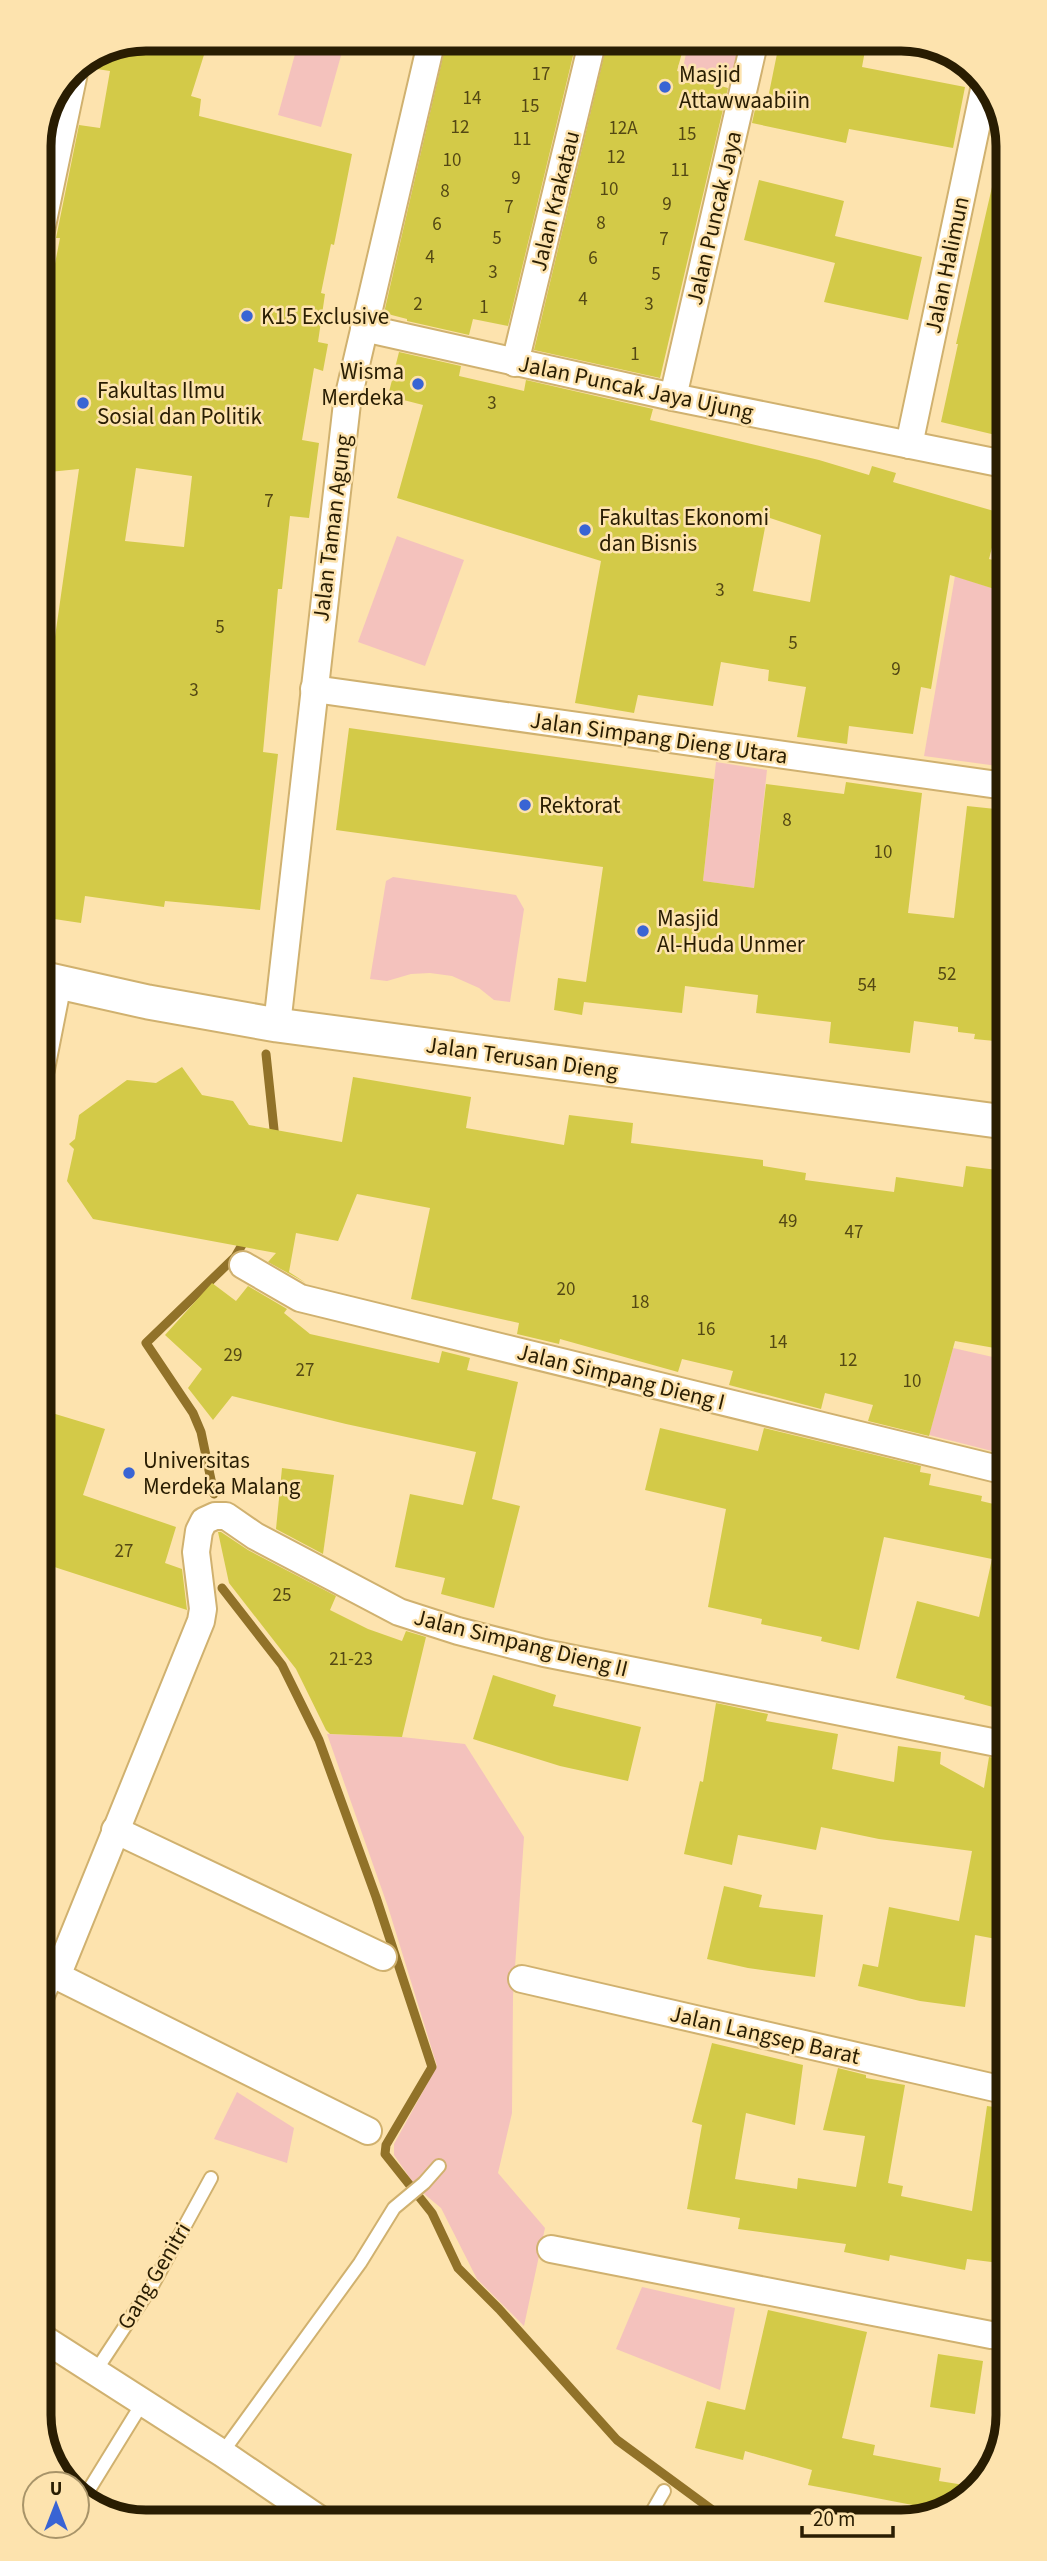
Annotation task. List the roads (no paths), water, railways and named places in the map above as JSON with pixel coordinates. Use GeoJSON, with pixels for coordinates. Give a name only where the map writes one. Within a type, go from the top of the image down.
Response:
{"type":"FeatureCollection","features":[{"type":"Feature","properties":{"kind":"street","name":"Jalan Taman Agung"},"geometry":{"type":"LineString","coordinates":[[276,1025],[347,403],[426,51]]}},
{"type":"Feature","properties":{"kind":"street","name":"Jalan Krakatau"},"geometry":{"type":"LineString","coordinates":[[515,363],[590,51]]}},
{"type":"Feature","properties":{"kind":"street","name":"Jalan Puncak Jaya"},"geometry":{"type":"LineString","coordinates":[[673,397],[752,51]]}},
{"type":"Feature","properties":{"kind":"street"},"geometry":{"type":"LineString","coordinates":[[51,183],[71,87]]}},
{"type":"Feature","properties":{"kind":"street","name":"Jalan Halimun"},"geometry":{"type":"LineString","coordinates":[[909,444],[982,97]]}},
{"type":"Feature","properties":{"kind":"street","name":"Jalan Puncak Jaya Ujung"},"geometry":{"type":"LineString","coordinates":[[363,328],[673,397],[996,462]]}},
{"type":"Feature","properties":{"kind":"street","name":"Jalan Simpang Dieng Utara"},"geometry":{"type":"LineString","coordinates":[[314,689],[996,785]]}},
{"type":"Feature","properties":{"kind":"street","name":"Jalan Terusan Dieng"},"geometry":{"type":"LineString","coordinates":[[51,980],[276,1025],[996,1121]]}},
{"type":"Feature","properties":{"kind":"street","name":"Jalan Simpang Dieng I"},"geometry":{"type":"LineString","coordinates":[[243,1265],[300,1298],[996,1469]]}},
{"type":"Feature","properties":{"kind":"street","name":"Jalan Simpang Dieng II"},"geometry":{"type":"LineString","coordinates":[[57,1976],[203,1616],[196,1552],[199,1531],[204,1521],[215,1516],[226,1516],[255,1536],[398,1612],[457,1631],[544,1654],[996,1743]]}},
{"type":"Feature","properties":{"kind":"street"},"geometry":{"type":"LineString","coordinates":[[115,1830],[383,1957]]}},
{"type":"Feature","properties":{"kind":"street"},"geometry":{"type":"LineString","coordinates":[[57,1976],[368,2131]]}},
{"type":"Feature","properties":{"kind":"street","name":"Jalan Langsep Barat"},"geometry":{"type":"LineString","coordinates":[[522,1979],[996,2088]]}},
{"type":"Feature","properties":{"kind":"street"},"geometry":{"type":"LineString","coordinates":[[551,2249],[996,2334]]}},
{"type":"Feature","properties":{"kind":"street"},"geometry":{"type":"LineString","coordinates":[[51,2344],[306,2510]]}},
{"type":"Feature","properties":{"kind":"lane"},"geometry":{"type":"LineString","coordinates":[[51,1990],[57,1976]]}},
{"type":"Feature","properties":{"kind":"lane"},"geometry":{"type":"LineString","coordinates":[[222,2453],[360,2263],[398,2204],[424,2183],[439,2166]]}},
{"type":"Feature","properties":{"kind":"lane","name":"Gang Genitri"},"geometry":{"type":"LineString","coordinates":[[95,2372],[153,2284],[211,2179]]}},
{"type":"Feature","properties":{"kind":"lane"},"geometry":{"type":"LineString","coordinates":[[91,2486],[143,2402]]}},
{"type":"Feature","properties":{"kind":"lane"},"geometry":{"type":"LineString","coordinates":[[653,2510],[664,2491]]}},
{"type":"Feature","properties":{"kind":"waterway"},"geometry":{"type":"LineString","coordinates":[[266,1054],[275,1139]]}},
{"type":"Feature","properties":{"kind":"waterway"},"geometry":{"type":"LineString","coordinates":[[214,1494],[201,1432],[193,1413],[146,1343],[235,1257],[246,1238]]}},
{"type":"Feature","properties":{"kind":"waterway"},"geometry":{"type":"LineString","coordinates":[[222,1588],[282,1665],[319,1740],[376,1897],[432,2067],[386,2145],[385,2154],[432,2213],[458,2268],[499,2309],[617,2440],[712,2510]]}},
{"type":"Feature","properties":{"kind":"place","name":"Masjid Attawwaabiin"},"geometry":{"type":"Point","coordinates":[665,87]}},
{"type":"Feature","properties":{"kind":"place","name":"K15 Exclusive"},"geometry":{"type":"Point","coordinates":[247,316]}},
{"type":"Feature","properties":{"kind":"place","name":"Wisma Merdeka"},"geometry":{"type":"Point","coordinates":[418,384]}},
{"type":"Feature","properties":{"kind":"place","name":"Fakultas Ilmu Sosial dan Politik"},"geometry":{"type":"Point","coordinates":[83,403]}},
{"type":"Feature","properties":{"kind":"place","name":"Fakultas Ekonomi dan Bisnis"},"geometry":{"type":"Point","coordinates":[585,530]}},
{"type":"Feature","properties":{"kind":"place","name":"Rektorat"},"geometry":{"type":"Point","coordinates":[525,805]}},
{"type":"Feature","properties":{"kind":"place","name":"Masjid Al-Huda Unmer"},"geometry":{"type":"Point","coordinates":[643,931]}},
{"type":"Feature","properties":{"kind":"place","name":"Universitas Merdeka Malang"},"geometry":{"type":"Point","coordinates":[129,1473]}}]}
